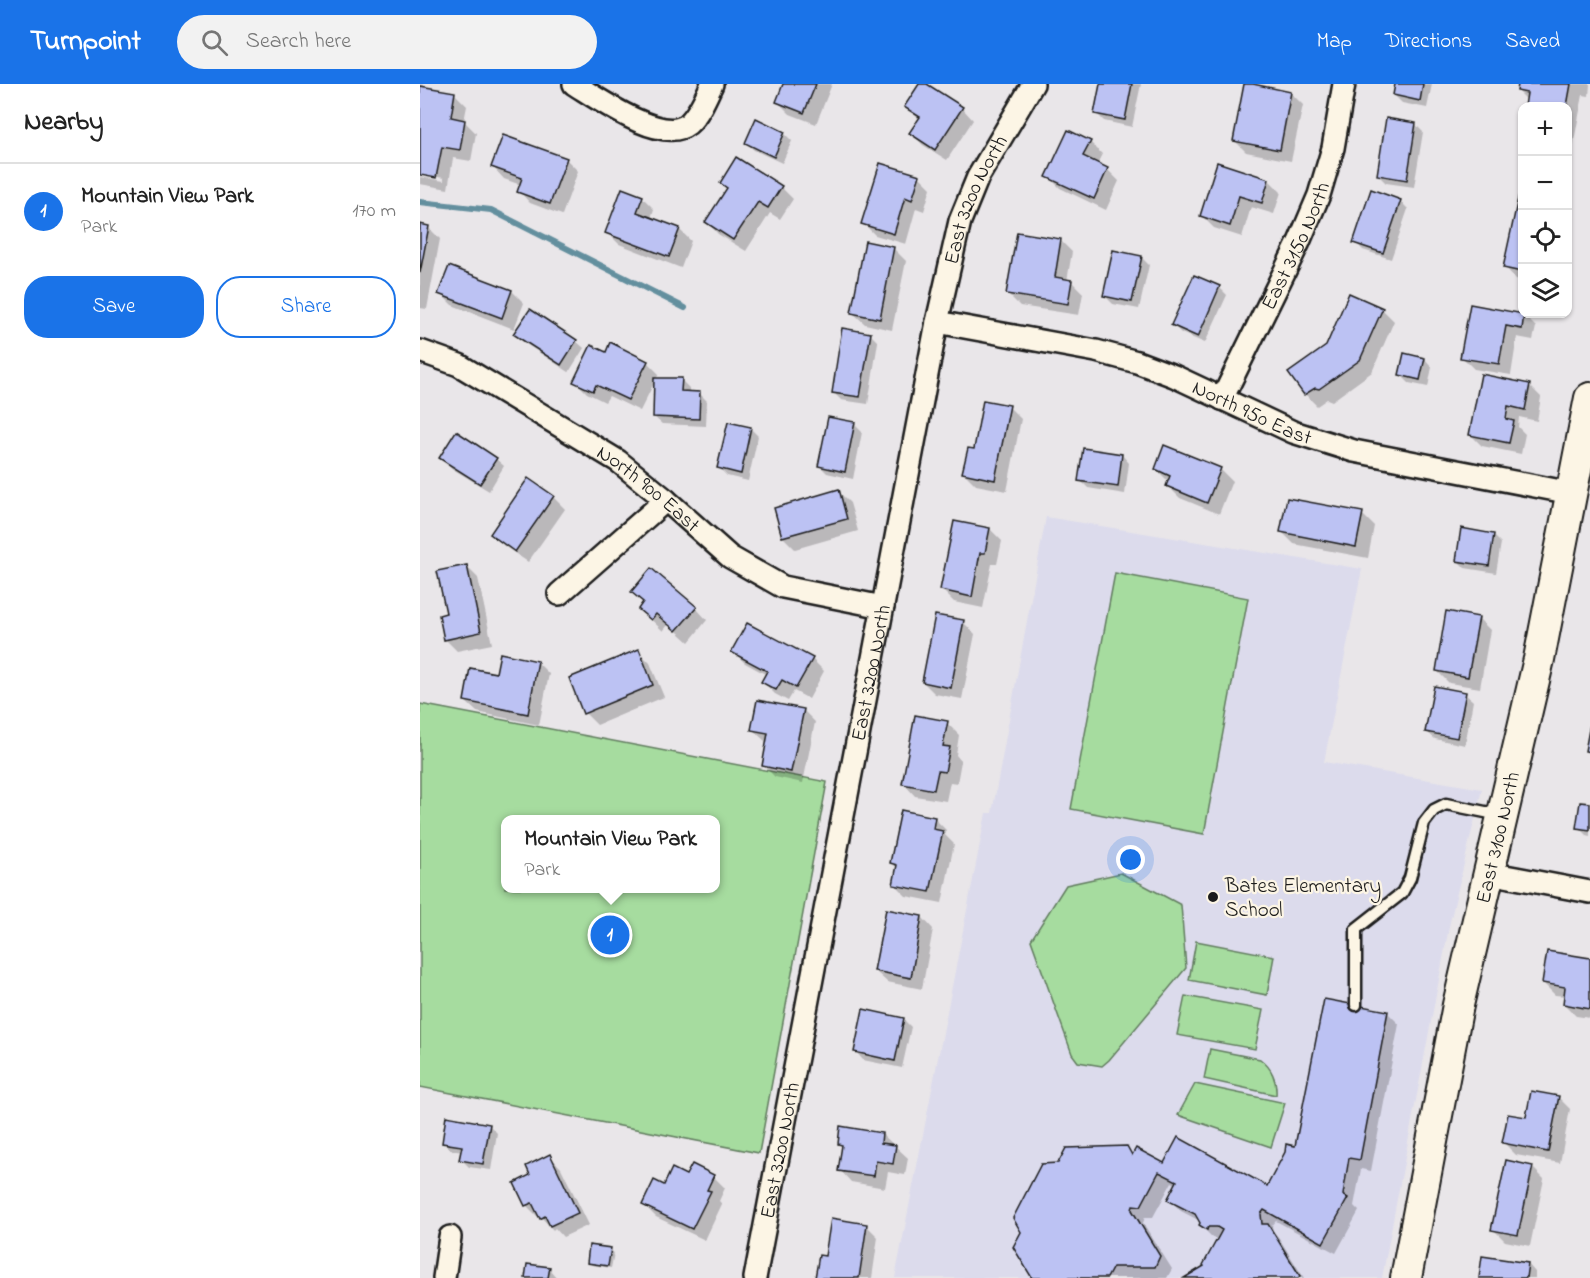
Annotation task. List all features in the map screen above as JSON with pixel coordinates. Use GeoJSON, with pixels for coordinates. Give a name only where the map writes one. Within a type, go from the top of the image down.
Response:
{"type":"FeatureCollection","features":[{"type":"Feature","properties":{"kind":"main road","name":"East 3100 North"},"geometry":{"type":"LineString","coordinates":[[1406,1278],[1458,1005],[1539,659],[1590,398]]}},
{"type":"Feature","properties":{"kind":"street"},"geometry":{"type":"LineString","coordinates":[[574,84],[634,119],[666,129],[677,129],[687,124],[697,112],[712,84]]}},
{"type":"Feature","properties":{"kind":"street","name":"East 3200 North"},"geometry":{"type":"LineString","coordinates":[[755,1278],[937,322],[960,220],[978,177],[1033,84]]}},
{"type":"Feature","properties":{"kind":"street","name":"East 3150 North"},"geometry":{"type":"LineString","coordinates":[[1222,399],[1299,242],[1319,195],[1333,148],[1344,84]]}},
{"type":"Feature","properties":{"kind":"street","name":"North 950 East"},"geometry":{"type":"LineString","coordinates":[[937,322],[1096,351],[1137,362],[1174,376],[1293,432],[1354,451],[1571,492]]}},
{"type":"Feature","properties":{"kind":"street","name":"North 900 East"},"geometry":{"type":"LineString","coordinates":[[420,351],[459,365],[618,460],[730,558],[783,587],[883,607]]}},
{"type":"Feature","properties":{"kind":"street"},"geometry":{"type":"LineString","coordinates":[[559,594],[666,500]]}},
{"type":"Feature","properties":{"kind":"street"},"geometry":{"type":"LineString","coordinates":[[1490,873],[1590,892]]}},
{"type":"Feature","properties":{"kind":"street"},"geometry":{"type":"LineString","coordinates":[[444,1278],[450,1237]]}},
{"type":"Feature","properties":{"kind":"lane"},"geometry":{"type":"LineString","coordinates":[[1356,1005],[1356,929],[1402,893],[1410,878],[1424,823],[1434,810],[1446,804],[1503,816]]}},
{"type":"Feature","properties":{"kind":"shaded area","name":"Bates Elementary School"},"geometry":{"type":"Polygon","coordinates":[[[1046,517],[1362,569],[1324,762],[1482,789],[1450,922],[1382,1278],[895,1278],[986,813],[992,813],[1046,517]]]}},
{"type":"Feature","properties":{"kind":"green space"},"geometry":{"type":"Polygon","coordinates":[[[1115,573],[1248,598],[1204,834],[1071,809],[1115,573]]]}},
{"type":"Feature","properties":{"kind":"green space"},"geometry":{"type":"Polygon","coordinates":[[[420,704],[827,782],[759,1153],[420,1087],[420,704]]]}},
{"type":"Feature","properties":{"kind":"green space"},"geometry":{"type":"Polygon","coordinates":[[[1121,873],[1181,905],[1186,968],[1102,1066],[1078,1062],[1072,1054],[1031,940],[1066,885],[1121,873]]]}},
{"type":"Feature","properties":{"kind":"green space"},"geometry":{"type":"Polygon","coordinates":[[[1196,941],[1274,956],[1267,995],[1189,980],[1196,941]]]}},
{"type":"Feature","properties":{"kind":"green space"},"geometry":{"type":"Polygon","coordinates":[[[1185,996],[1263,1010],[1255,1049],[1177,1035],[1185,996]]]}},
{"type":"Feature","properties":{"kind":"green space"},"geometry":{"type":"Polygon","coordinates":[[[1210,1049],[1260,1059],[1273,1075],[1276,1095],[1204,1079],[1210,1049]]]}},
{"type":"Feature","properties":{"kind":"green space"},"geometry":{"type":"Polygon","coordinates":[[[1195,1084],[1285,1103],[1271,1147],[1178,1115],[1195,1084]]]}},
{"type":"Feature","properties":{"kind":"building"},"geometry":{"type":"Polygon","coordinates":[[[783,84],[816,84],[804,113],[776,102],[783,84]]]}},
{"type":"Feature","properties":{"kind":"building"},"geometry":{"type":"Polygon","coordinates":[[[919,84],[927,84],[963,107],[935,150],[909,133],[920,117],[904,107],[919,84]]]}},
{"type":"Feature","properties":{"kind":"building"},"geometry":{"type":"Polygon","coordinates":[[[1100,84],[1132,84],[1125,120],[1094,114],[1100,84]]]}},
{"type":"Feature","properties":{"kind":"building"},"geometry":{"type":"Polygon","coordinates":[[[1244,84],[1291,92],[1280,150],[1233,141],[1244,84]]]}},
{"type":"Feature","properties":{"kind":"building"},"geometry":{"type":"Polygon","coordinates":[[[1395,84],[1423,84],[1420,101],[1393,95],[1395,84]]]}},
{"type":"Feature","properties":{"kind":"building"},"geometry":{"type":"Polygon","coordinates":[[[1518,84],[1571,84],[1568,102],[1526,102],[1527,93],[1517,91],[1518,84]]]}},
{"type":"Feature","properties":{"kind":"building"},"geometry":{"type":"Polygon","coordinates":[[[420,86],[455,92],[451,117],[465,120],[460,150],[442,147],[436,178],[420,175],[420,86]]]}},
{"type":"Feature","properties":{"kind":"building"},"geometry":{"type":"Polygon","coordinates":[[[756,118],[785,132],[774,157],[745,143],[756,118]]]}},
{"type":"Feature","properties":{"kind":"building"},"geometry":{"type":"Polygon","coordinates":[[[1386,118],[1416,123],[1407,180],[1377,175],[1386,118]]]}},
{"type":"Feature","properties":{"kind":"building"},"geometry":{"type":"Polygon","coordinates":[[[1068,130],[1091,141],[1083,156],[1108,168],[1094,199],[1046,177],[1068,130]]]}},
{"type":"Feature","properties":{"kind":"building"},"geometry":{"type":"Polygon","coordinates":[[[503,135],[567,158],[550,204],[517,192],[522,178],[491,167],[503,135]]]}},
{"type":"Feature","properties":{"kind":"building"},"geometry":{"type":"Polygon","coordinates":[[[736,157],[782,186],[768,208],[758,202],[733,240],[705,222],[727,188],[720,183],[736,157]]]}},
{"type":"Feature","properties":{"kind":"building"},"geometry":{"type":"Polygon","coordinates":[[[1217,162],[1269,179],[1262,203],[1239,196],[1230,226],[1200,216],[1217,162]]]}},
{"type":"Feature","properties":{"kind":"building"},"geometry":{"type":"Polygon","coordinates":[[[880,163],[920,175],[912,200],[905,197],[894,234],[861,224],[880,163]]]}},
{"type":"Feature","properties":{"kind":"building"},"geometry":{"type":"Polygon","coordinates":[[[622,188],[643,196],[637,212],[680,228],[669,257],[605,233],[622,188]]]}},
{"type":"Feature","properties":{"kind":"building"},"geometry":{"type":"Polygon","coordinates":[[[1371,189],[1401,200],[1383,253],[1353,243],[1371,189]]]}},
{"type":"Feature","properties":{"kind":"building"},"geometry":{"type":"Polygon","coordinates":[[[1518,199],[1518,271],[1503,268],[1518,199]]]}},
{"type":"Feature","properties":{"kind":"building"},"geometry":{"type":"Polygon","coordinates":[[[420,224],[429,226],[420,273],[420,224]]]}},
{"type":"Feature","properties":{"kind":"building"},"geometry":{"type":"Polygon","coordinates":[[[1017,232],[1061,239],[1055,277],[1072,280],[1068,304],[1006,294],[1017,232]]]}},
{"type":"Feature","properties":{"kind":"building"},"geometry":{"type":"Polygon","coordinates":[[[865,241],[894,247],[880,319],[851,313],[865,241]]]}},
{"type":"Feature","properties":{"kind":"building"},"geometry":{"type":"Polygon","coordinates":[[[1113,250],[1142,256],[1132,302],[1103,296],[1113,250]]]}},
{"type":"Feature","properties":{"kind":"building"},"geometry":{"type":"Polygon","coordinates":[[[449,266],[512,290],[502,318],[438,294],[449,266]]]}},
{"type":"Feature","properties":{"kind":"building"},"geometry":{"type":"Polygon","coordinates":[[[1194,275],[1220,286],[1198,337],[1171,325],[1194,275]]]}},
{"type":"Feature","properties":{"kind":"building"},"geometry":{"type":"Polygon","coordinates":[[[1349,293],[1383,308],[1360,360],[1319,389],[1315,388],[1304,395],[1288,373],[1326,346],[1349,293]]]}},
{"type":"Feature","properties":{"kind":"building"},"geometry":{"type":"Polygon","coordinates":[[[1470,304],[1518,313],[1518,318],[1523,318],[1522,329],[1506,326],[1499,364],[1460,358],[1470,304]]]}},
{"type":"Feature","properties":{"kind":"building"},"geometry":{"type":"Polygon","coordinates":[[[530,309],[577,340],[561,365],[513,334],[530,309]]]}},
{"type":"Feature","properties":{"kind":"building"},"geometry":{"type":"Polygon","coordinates":[[[842,328],[871,333],[860,397],[832,393],[842,328]]]}},
{"type":"Feature","properties":{"kind":"building"},"geometry":{"type":"Polygon","coordinates":[[[610,342],[648,361],[628,400],[596,385],[593,391],[573,382],[591,345],[606,352],[610,342]]]}},
{"type":"Feature","properties":{"kind":"building"},"geometry":{"type":"Polygon","coordinates":[[[1404,353],[1425,358],[1420,380],[1399,375],[1404,353]]]}},
{"type":"Feature","properties":{"kind":"building"},"geometry":{"type":"Polygon","coordinates":[[[1481,374],[1530,384],[1525,410],[1508,406],[1506,419],[1514,421],[1509,443],[1469,435],[1481,374]]]}},
{"type":"Feature","properties":{"kind":"building"},"geometry":{"type":"Polygon","coordinates":[[[654,378],[682,378],[681,391],[700,392],[699,419],[653,417],[654,378]]]}},
{"type":"Feature","properties":{"kind":"building"},"geometry":{"type":"Polygon","coordinates":[[[983,400],[1010,405],[995,480],[962,473],[968,448],[974,449],[983,400]]]}},
{"type":"Feature","properties":{"kind":"building"},"geometry":{"type":"Polygon","coordinates":[[[828,417],[855,422],[845,472],[818,466],[828,417]]]}},
{"type":"Feature","properties":{"kind":"building"},"geometry":{"type":"Polygon","coordinates":[[[728,422],[751,427],[741,474],[717,468],[728,422]]]}},
{"type":"Feature","properties":{"kind":"building"},"geometry":{"type":"Polygon","coordinates":[[[456,431],[497,458],[480,484],[439,458],[456,431]]]}},
{"type":"Feature","properties":{"kind":"building"},"geometry":{"type":"Polygon","coordinates":[[[1164,445],[1221,468],[1207,503],[1166,486],[1170,476],[1155,469],[1164,445]]]}},
{"type":"Feature","properties":{"kind":"building"},"geometry":{"type":"Polygon","coordinates":[[[1083,448],[1122,454],[1118,487],[1078,481],[1083,448]]]}},
{"type":"Feature","properties":{"kind":"building"},"geometry":{"type":"Polygon","coordinates":[[[528,478],[554,496],[515,552],[490,534],[528,478]]]}},
{"type":"Feature","properties":{"kind":"building"},"geometry":{"type":"Polygon","coordinates":[[[839,489],[847,519],[782,537],[774,508],[839,489]]]}},
{"type":"Feature","properties":{"kind":"building"},"geometry":{"type":"Polygon","coordinates":[[[1287,498],[1363,512],[1356,547],[1280,532],[1287,498]]]}},
{"type":"Feature","properties":{"kind":"building"},"geometry":{"type":"Polygon","coordinates":[[[954,521],[990,528],[985,553],[980,553],[972,597],[940,590],[954,521]]]}},
{"type":"Feature","properties":{"kind":"building"},"geometry":{"type":"Polygon","coordinates":[[[1461,528],[1494,534],[1489,566],[1456,561],[1461,528]]]}},
{"type":"Feature","properties":{"kind":"building"},"geometry":{"type":"Polygon","coordinates":[[[467,565],[481,632],[444,640],[439,615],[446,613],[437,571],[467,565]]]}},
{"type":"Feature","properties":{"kind":"building"},"geometry":{"type":"Polygon","coordinates":[[[651,568],[697,607],[676,631],[656,614],[651,620],[638,609],[643,602],[631,592],[651,568]]]}},
{"type":"Feature","properties":{"kind":"building"},"geometry":{"type":"Polygon","coordinates":[[[1446,611],[1479,617],[1468,677],[1436,671],[1446,611]]]}},
{"type":"Feature","properties":{"kind":"building"},"geometry":{"type":"Polygon","coordinates":[[[935,615],[964,620],[951,688],[922,682],[935,615]]]}},
{"type":"Feature","properties":{"kind":"building"},"geometry":{"type":"Polygon","coordinates":[[[747,623],[813,658],[796,688],[782,680],[776,690],[761,682],[767,671],[731,652],[747,623]]]}},
{"type":"Feature","properties":{"kind":"building"},"geometry":{"type":"Polygon","coordinates":[[[639,649],[653,685],[583,714],[569,678],[639,649]]]}},
{"type":"Feature","properties":{"kind":"building"},"geometry":{"type":"Polygon","coordinates":[[[500,653],[538,661],[528,714],[464,701],[470,668],[496,673],[500,653]]]}},
{"type":"Feature","properties":{"kind":"building"},"geometry":{"type":"Polygon","coordinates":[[[1434,686],[1466,692],[1457,738],[1425,732],[1434,686]]]}},
{"type":"Feature","properties":{"kind":"building"},"geometry":{"type":"Polygon","coordinates":[[[757,700],[804,709],[791,772],[762,766],[768,733],[751,730],[757,700]]]}},
{"type":"Feature","properties":{"kind":"building"},"geometry":{"type":"Polygon","coordinates":[[[915,715],[948,721],[943,746],[950,747],[945,772],[938,771],[934,790],[902,784],[915,715]]]}},
{"type":"Feature","properties":{"kind":"building"},"geometry":{"type":"Polygon","coordinates":[[[1590,724],[1590,752],[1585,751],[1590,724]]]}},
{"type":"Feature","properties":{"kind":"building"},"geometry":{"type":"Polygon","coordinates":[[[1580,802],[1590,803],[1590,830],[1576,828],[1580,802]]]}},
{"type":"Feature","properties":{"kind":"building"},"geometry":{"type":"Polygon","coordinates":[[[901,810],[935,817],[933,829],[943,831],[930,892],[893,885],[897,865],[890,863],[901,810]]]}},
{"type":"Feature","properties":{"kind":"building"},"geometry":{"type":"Polygon","coordinates":[[[886,909],[922,916],[911,978],[874,971],[886,909]]]}},
{"type":"Feature","properties":{"kind":"building"},"geometry":{"type":"Polygon","coordinates":[[[1547,951],[1590,958],[1590,1009],[1563,1004],[1565,987],[1542,983],[1547,951]]]}},
{"type":"Feature","properties":{"kind":"building"},"geometry":{"type":"Polygon","coordinates":[[[1324,999],[1388,1011],[1360,1160],[1349,1158],[1343,1195],[1348,1198],[1323,1243],[1264,1210],[1261,1214],[1262,1224],[1268,1224],[1300,1276],[1298,1278],[1184,1278],[1204,1266],[1222,1230],[1217,1227],[1208,1227],[1207,1230],[1199,1225],[1195,1214],[1167,1200],[1177,1181],[1159,1172],[1141,1206],[1133,1205],[1132,1210],[1160,1256],[1155,1267],[1113,1267],[1107,1278],[1032,1278],[1013,1247],[1021,1232],[1013,1218],[1041,1164],[1058,1163],[1066,1148],[1127,1146],[1132,1155],[1136,1148],[1164,1163],[1178,1137],[1267,1186],[1285,1152],[1286,1144],[1295,1146],[1324,999]]]}},
{"type":"Feature","properties":{"kind":"building"},"geometry":{"type":"Polygon","coordinates":[[[863,1009],[904,1018],[895,1061],[854,1052],[863,1009]]]}},
{"type":"Feature","properties":{"kind":"building"},"geometry":{"type":"Polygon","coordinates":[[[1531,1091],[1559,1096],[1548,1152],[1502,1143],[1508,1114],[1526,1117],[1531,1091]]]}},
{"type":"Feature","properties":{"kind":"building"},"geometry":{"type":"Polygon","coordinates":[[[446,1116],[490,1124],[483,1164],[459,1160],[462,1146],[442,1143],[446,1116]]]}},
{"type":"Feature","properties":{"kind":"building"},"geometry":{"type":"Polygon","coordinates":[[[840,1126],[882,1133],[881,1143],[896,1145],[893,1164],[876,1161],[874,1176],[838,1171],[842,1145],[838,1144],[840,1126]]]}},
{"type":"Feature","properties":{"kind":"building"},"geometry":{"type":"Polygon","coordinates":[[[550,1154],[578,1213],[550,1226],[545,1216],[540,1219],[532,1203],[525,1206],[514,1183],[530,1175],[526,1166],[550,1154]]]}},
{"type":"Feature","properties":{"kind":"building"},"geometry":{"type":"Polygon","coordinates":[[[1506,1160],[1533,1166],[1518,1235],[1491,1230],[1506,1160]]]}},
{"type":"Feature","properties":{"kind":"building"},"geometry":{"type":"Polygon","coordinates":[[[692,1164],[714,1175],[707,1190],[711,1191],[692,1229],[642,1205],[654,1180],[664,1185],[672,1168],[686,1175],[692,1164]]]}},
{"type":"Feature","properties":{"kind":"building"},"geometry":{"type":"Polygon","coordinates":[[[831,1218],[867,1224],[859,1278],[815,1278],[819,1255],[825,1256],[831,1218]]]}},
{"type":"Feature","properties":{"kind":"building"},"geometry":{"type":"Polygon","coordinates":[[[589,1245],[611,1248],[608,1266],[587,1263],[589,1245]]]}},
{"type":"Feature","properties":{"kind":"building"},"geometry":{"type":"Polygon","coordinates":[[[1482,1256],[1528,1263],[1526,1278],[1479,1278],[1482,1256]]]}},
{"type":"Feature","properties":{"kind":"building"},"geometry":{"type":"Polygon","coordinates":[[[527,1264],[550,1267],[548,1278],[525,1278],[527,1264]]]}},
{"type":"Feature","properties":{"kind":"waterway"},"geometry":{"type":"LineString","coordinates":[[420,202],[491,210],[685,308]]}},
{"type":"Feature","properties":{"kind":"place","name":"Bates Elementary School"},"geometry":{"type":"Point","coordinates":[1213,897]}},
{"type":"Feature","properties":{"kind":"place","name":"Mountain View Park"},"geometry":{"type":"Point","coordinates":[610,935]}}]}
